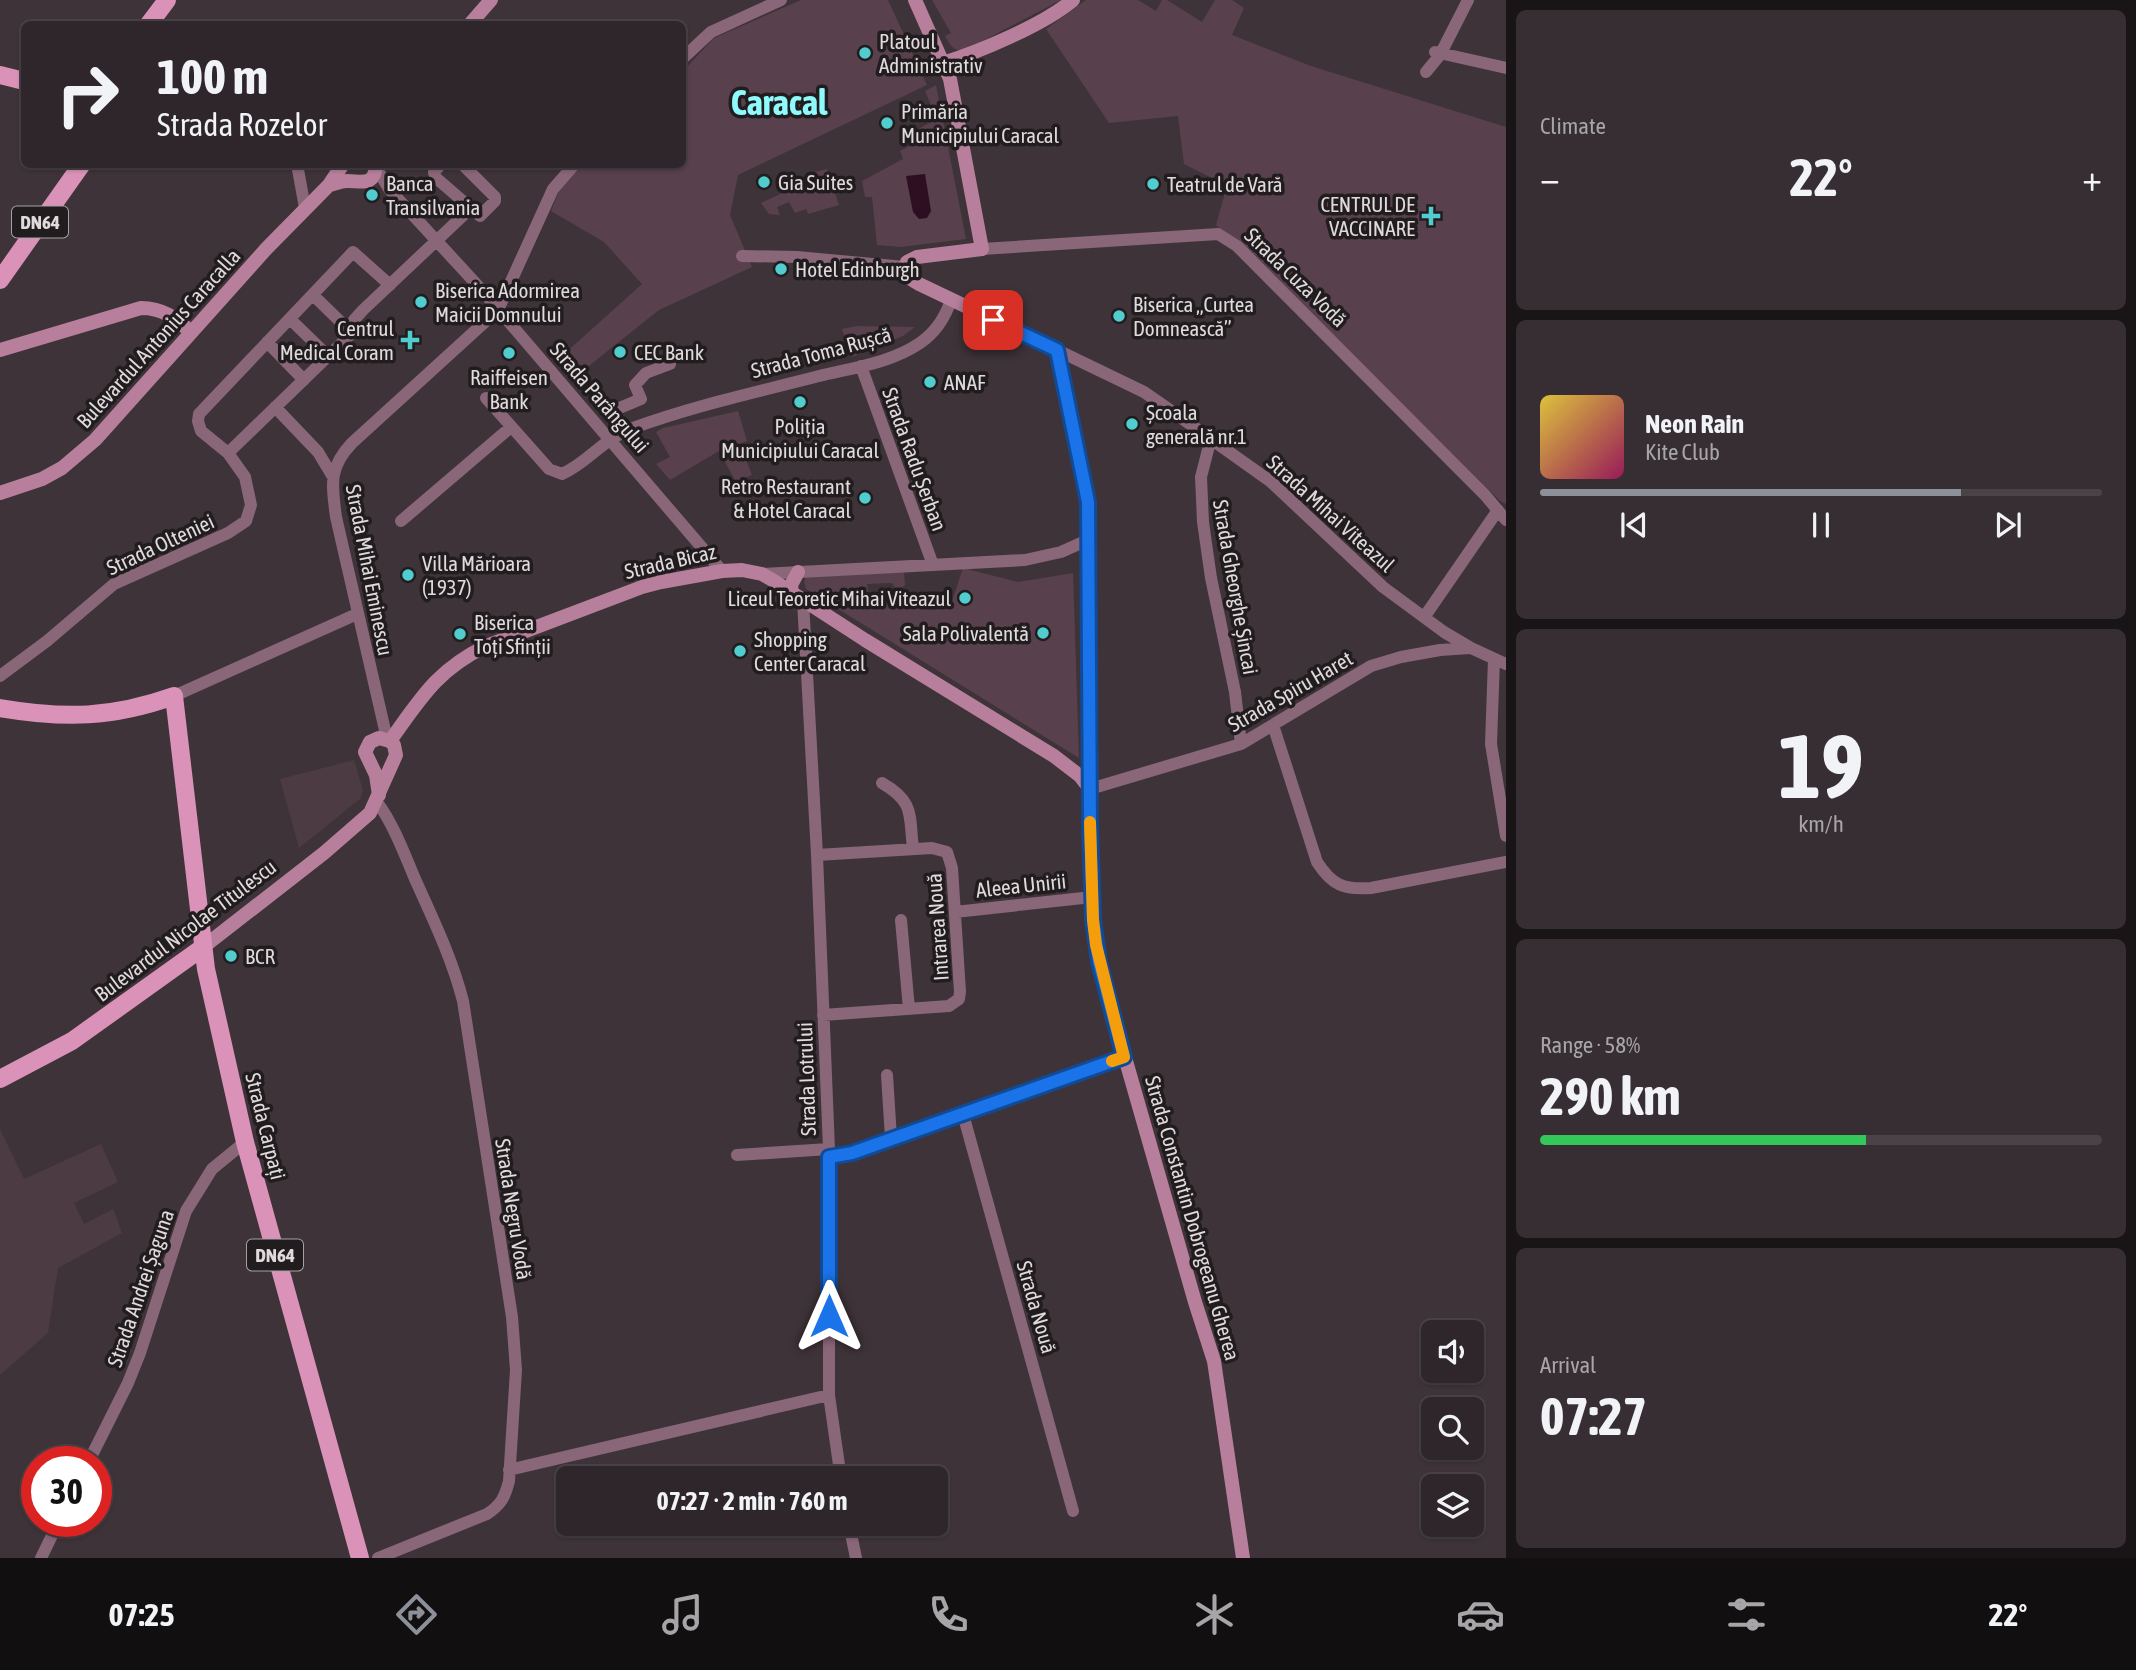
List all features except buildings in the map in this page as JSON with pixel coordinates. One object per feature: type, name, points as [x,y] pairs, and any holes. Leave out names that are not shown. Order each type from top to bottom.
[{"type":"main road","points":[[151,21],[167,0]]},
{"type":"main road","points":[[478,21],[491,0]]},
{"type":"main road","points":[[915,0],[950,79],[982,249]]},
{"type":"main road","points":[[943,63],[968,55],[1054,14],[1073,0]]},
{"type":"main road","points":[[0,75],[21,80]]},
{"type":"main road","name":"DN64","points":[[0,280],[79,168]]},
{"type":"main road","name":"Bulevardul Antonius Caracalla","points":[[0,493],[41,479],[79,455],[329,185],[341,168]]},
{"type":"main road","name":"Bulevardul Antonius Caracalla","points":[[342,168],[350,181]]},
{"type":"main road","points":[[329,185],[350,181],[366,183],[376,168]]},
{"type":"main road","name":"Strada Cuza Vodă","points":[[905,267],[907,262],[917,257],[982,249]]},
{"type":"main road","points":[[905,267],[912,280],[1057,350]]},
{"type":"main road","points":[[0,350],[142,308],[166,312],[191,332]]},
{"type":"main road","name":"Strada Constantin Dobrogeanu Gherea","points":[[1057,350],[1085,483],[1090,539],[1092,897],[1099,962],[1124,1057],[1214,1361],[1243,1558]]},
{"type":"main road","name":"Strada Bicaz","points":[[388,740],[433,684],[463,657],[517,633],[642,587],[722,571],[742,570],[762,574]]},
{"type":"main road","points":[[798,572],[791,586],[798,597]]},
{"type":"main road","points":[[762,574],[1054,756],[1080,776],[1090,789]]},
{"type":"main road","points":[[0,708],[58,716],[95,715],[148,705],[174,696]]},
{"type":"main road","name":"Strada Carpați","points":[[174,696],[202,948],[245,1142],[360,1558]]},
{"type":"main road","points":[[372,765],[382,768],[394,760],[396,749],[388,740],[379,738],[370,742],[365,752],[372,765],[378,799]]},
{"type":"main road","name":"Bulevardul Nicolae Titulescu","points":[[0,1079],[72,1041],[202,948],[324,853],[365,819],[378,799],[391,764]]},
{"type":"street","points":[[686,55],[711,32],[781,0]]},
{"type":"street","points":[[1436,53],[1459,0]]},
{"type":"street","points":[[1436,53],[1468,0]]},
{"type":"street","points":[[1436,53],[1506,68]]},
{"type":"street","points":[[298,168],[305,208]]},
{"type":"street","name":"Strada Parângului","points":[[378,168],[389,189],[438,240],[722,571]]},
{"type":"street","points":[[438,168],[434,172],[435,177],[480,216],[495,197],[466,168]]},
{"type":"street","points":[[498,310],[553,189],[571,168]]},
{"type":"street","points":[[366,183],[389,189]]},
{"type":"street","points":[[228,453],[352,333],[354,320],[470,209]]},
{"type":"street","name":"Strada Cuza Vodă","points":[[982,249],[1218,234],[1228,239],[1502,515]]},
{"type":"street","points":[[304,380],[267,342],[353,252],[390,285]]},
{"type":"street","name":"Strada Cuza Vodă","points":[[742,256],[797,257],[905,267]]},
{"type":"street","points":[[313,295],[352,333]]},
{"type":"street","name":"Strada Toma Rușcă","points":[[511,427],[549,469],[562,474],[610,438],[631,428],[904,352],[919,344],[938,326],[951,300]]},
{"type":"street","name":"Strada Mihai Eminescu","points":[[388,740],[376,698],[336,517],[333,477],[340,456],[352,443],[498,310]]},
{"type":"street","points":[[290,319],[328,356]]},
{"type":"street","name":"Strada Olteniei","points":[[0,676],[47,641],[114,584],[228,533],[246,521],[251,505],[245,477],[228,453],[198,426],[199,414],[267,342]]},
{"type":"street","name":"Strada Mihai Viteazul","points":[[1057,350],[1144,392],[1211,438],[1270,481],[1382,587],[1444,632],[1500,662]]},
{"type":"street","points":[[610,412],[641,399],[635,385],[646,373],[670,364]]},
{"type":"street","name":"Strada Radu Șerban","points":[[861,366],[933,565]]},
{"type":"street","points":[[401,521],[511,427],[486,398]]},
{"type":"street","points":[[275,407],[318,452],[333,477]]},
{"type":"street","name":"Strada Gheorghe Șincai","points":[[1211,438],[1201,477],[1203,522],[1235,692],[1241,744]]},
{"type":"street","points":[[1425,616],[1502,515]]},
{"type":"street","name":"Strada Bicaz","points":[[762,574],[1034,558],[1061,552],[1090,539]]},
{"type":"street","name":"Strada Lotrului","points":[[798,597],[817,855],[829,1153],[830,1395],[839,1466]]},
{"type":"street","points":[[174,696],[357,614]]},
{"type":"street","name":"Strada Spiru Haret","points":[[1090,789],[1241,744],[1371,666],[1427,653],[1471,648]]},
{"type":"street","points":[[1500,662],[1492,744],[1506,836]]},
{"type":"street","name":"Strada Mihai Eminescu","points":[[370,742],[376,724],[376,698]]},
{"type":"street","points":[[1273,725],[1317,862],[1326,875],[1339,885],[1356,889],[1371,888],[1506,862]]},
{"type":"street","points":[[882,783],[899,793],[908,806],[913,849]]},
{"type":"street","name":"Strada Negru Vodă","points":[[378,799],[439,932],[463,1001],[515,1347],[509,1470],[505,1495],[499,1506],[487,1514],[378,1558]]},
{"type":"street","name":"Intrarea Nouă","points":[[817,855],[939,848],[947,852],[952,868],[959,999],[949,1006],[909,1009]]},
{"type":"street","name":"Aleea Unirii","points":[[955,912],[1092,897]]},
{"type":"street","points":[[823,1015],[909,1009],[901,920]]},
{"type":"street","points":[[737,1156],[852,1153],[1124,1057]]},
{"type":"street","points":[[887,1074],[891,1138]]},
{"type":"street","name":"Strada Nouă","points":[[963,1114],[1073,1511]]},
{"type":"street","name":"Strada Andrei Șaguna","points":[[96,1446],[140,1353],[186,1211],[212,1169],[245,1142]]},
{"type":"street","points":[[509,1470],[830,1395]]},
{"type":"street","points":[[851,1536],[856,1558]]},
{"type":"street","points":[[41,1558],[51,1537]]},
{"type":"shaded area","points":[[801,0],[888,0],[927,85],[738,175],[730,215],[752,267],[659,310],[580,373],[563,355],[642,284],[604,242],[551,211],[560,189],[580,168],[686,168],[686,68],[714,38]]},
{"type":"shaded area","points":[[932,0],[1061,0],[965,50],[957,50],[945,36],[951,33]]},
{"type":"shaded area","points":[[1086,0],[1138,0],[1156,11],[1162,0],[1167,0],[1202,22],[1215,0],[1232,0],[1244,8],[1232,35],[1311,66],[1506,127],[1506,504],[1238,240],[1216,225],[1225,193],[1216,180],[1184,164],[1178,116],[1109,123],[1046,29]]},
{"type":"shaded area","points":[[936,85],[966,239],[901,247],[877,245],[872,197],[865,197],[862,181],[903,159],[900,151],[921,140],[916,130],[937,119],[925,91]]},
{"type":"shaded area","points":[[827,169],[839,205],[808,214],[806,209],[795,213],[789,202],[777,207],[780,215],[769,214],[761,203],[816,177],[815,172]]},
{"type":"shaded area","points":[[925,174],[931,211],[927,218],[919,219],[913,212],[906,176]]},
{"type":"shaded area","points":[[857,326],[915,327],[903,336],[852,357],[842,329]]},
{"type":"shaded area","points":[[738,411],[747,441],[740,444],[752,475],[736,482],[719,451],[670,480],[656,464],[670,457],[656,432],[663,428]]},
{"type":"shaded area","points":[[963,568],[1018,582],[1073,573],[1079,758],[806,589],[804,582],[806,576],[904,571],[905,585],[899,590],[892,583],[867,584],[870,604],[952,601]]},
{"type":"shaded area","points":[[354,760],[363,790],[361,798],[299,848],[280,779]]},
{"type":"shaded area","points":[[0,1129],[24,1179],[101,1144],[118,1182],[74,1203],[84,1224],[113,1209],[122,1233],[58,1268],[48,1333],[0,1375]]},
{"type":"slow traffic","points":[[1090,822],[1096,945],[1124,1057],[1112,1061]]},
{"type":"place","name":"Platoul Administrativ","points":[[865,53]]},
{"type":"place","name":"Primăria Municipiului Caracal","points":[[887,123]]},
{"type":"place","name":"Gia Suites","points":[[764,182]]},
{"type":"place","name":"Teatrul de Vară","points":[[1153,184]]},
{"type":"place","name":"Banca Transilvania","points":[[372,195]]},
{"type":"place","name":"CENTRUL DE VACCINARE","points":[[1431,216]]},
{"type":"place","name":"Hotel Edinburgh","points":[[781,269]]},
{"type":"place","name":"Biserica Adormirea Maicii Domnului","points":[[421,302]]},
{"type":"place","name":"Biserica „Curtea Domnească”","points":[[1119,316]]},
{"type":"place","name":"Centrul Medical Coram","points":[[410,340]]},
{"type":"place","name":"CEC Bank","points":[[620,352]]},
{"type":"place","name":"Raiffeisen Bank","points":[[509,353]]},
{"type":"place","name":"ANAF","points":[[930,382]]},
{"type":"place","name":"Poliția Municipiului Caracal","points":[[800,402]]},
{"type":"place","name":"Școala generală nr.1","points":[[1132,424]]},
{"type":"place","name":"Retro Restaurant & Hotel Caracal","points":[[865,498]]},
{"type":"place","name":"Villa Mărioara (1937)","points":[[408,575]]},
{"type":"place","name":"Liceul Teoretic Mihai Viteazul","points":[[965,598]]},
{"type":"place","name":"Sala Polivalentă","points":[[1043,633]]},
{"type":"place","name":"Biserica Toți Sfinții","points":[[460,634]]},
{"type":"place","name":"Shopping Center Caracal","points":[[740,651]]},
{"type":"place","name":"BCR","points":[[231,956]]},
{"type":"district","name":"Caracal","points":[[779,102]]},
{"type":"route","points":[[829,1316],[829,1157],[852,1153],[1124,1057],[1099,962],[1093,920],[1090,825],[1090,539],[1082,464],[1057,350],[993,320]]}]
